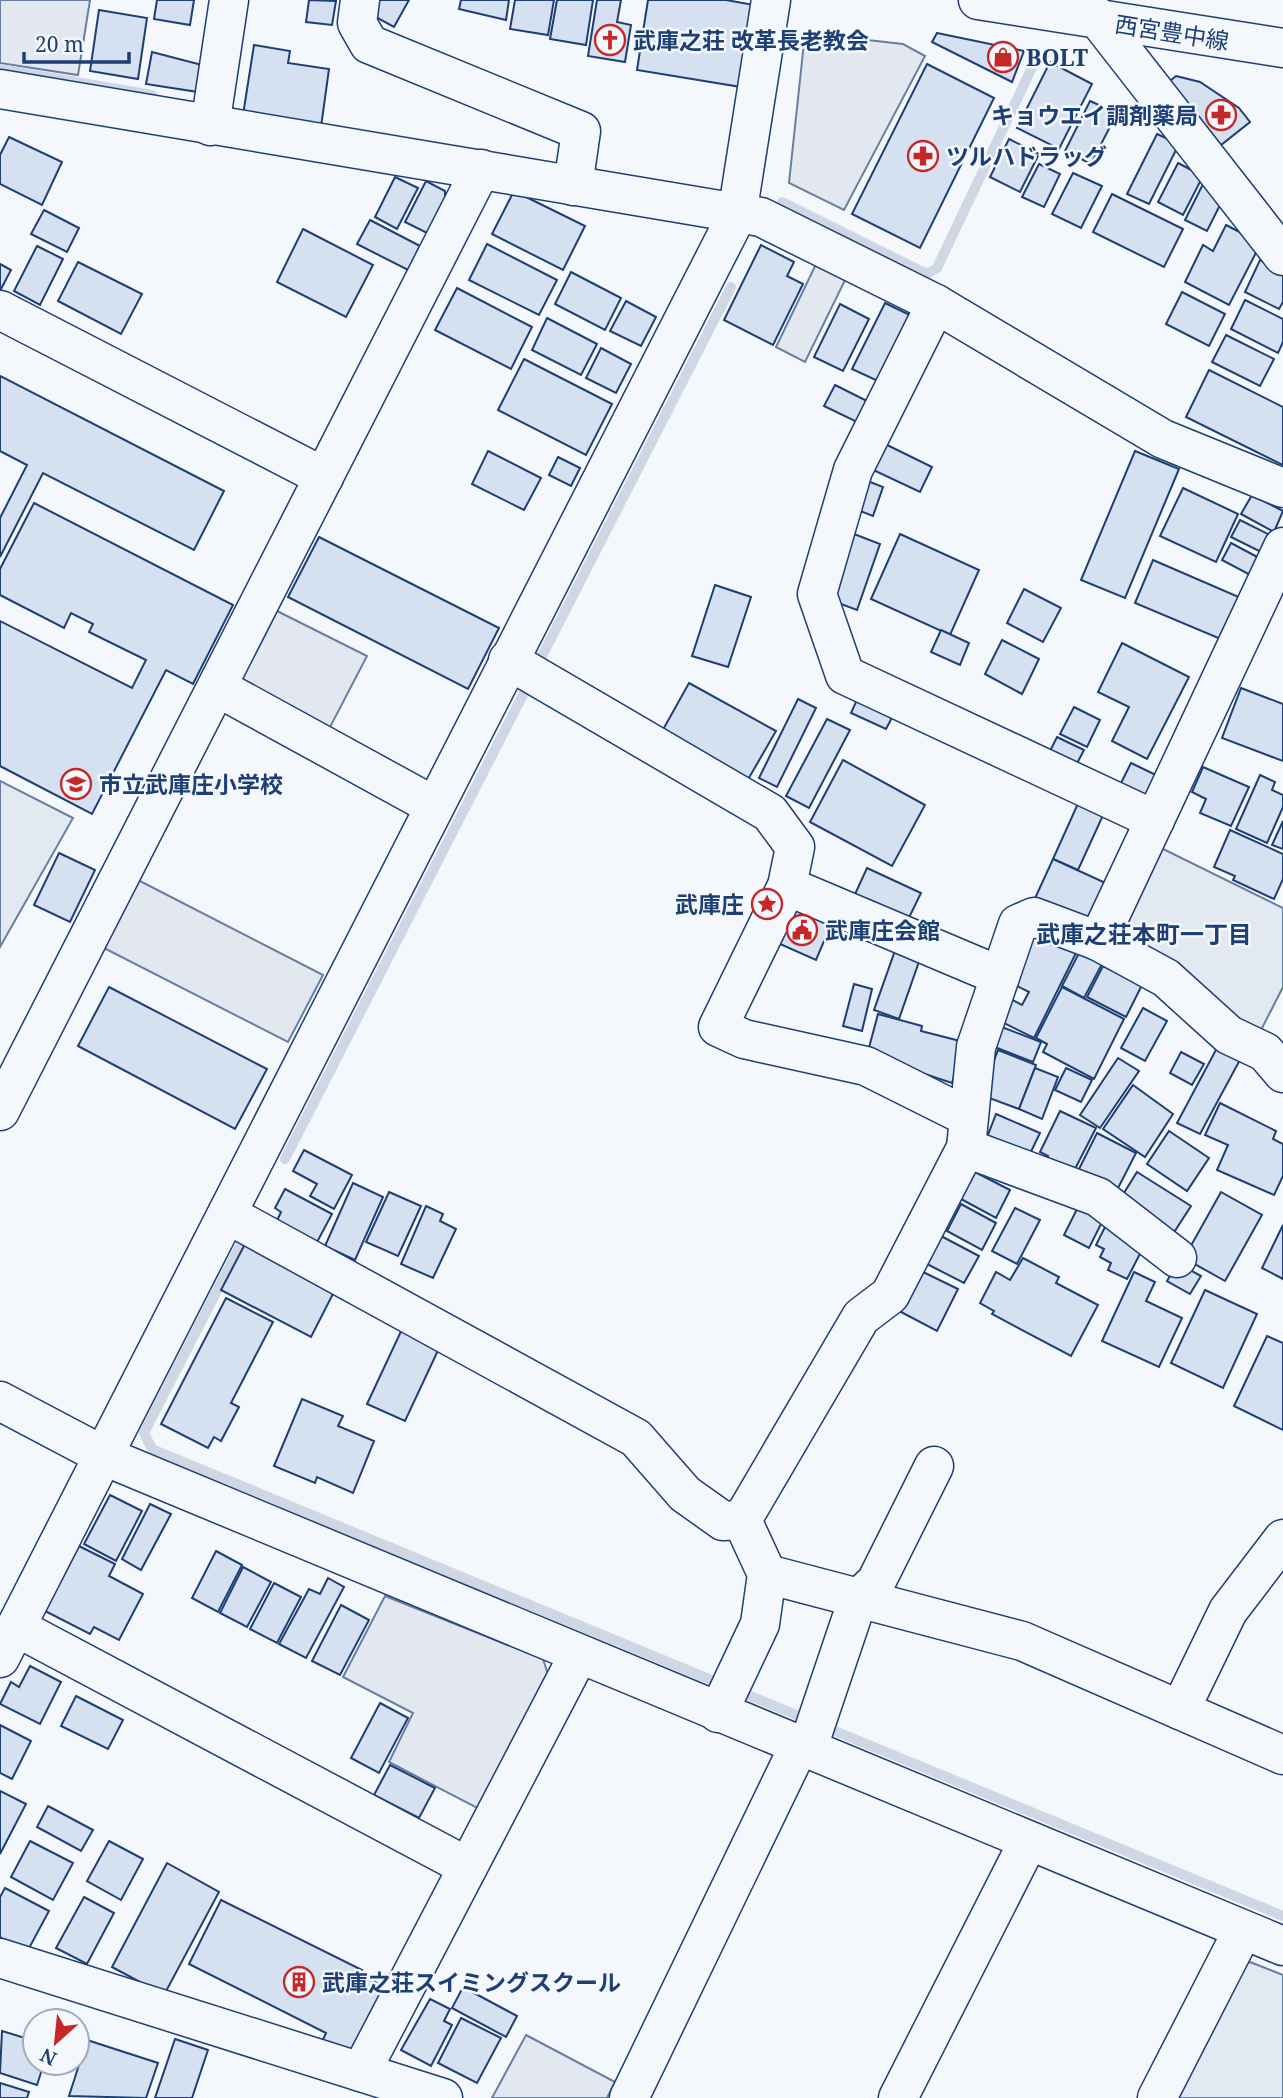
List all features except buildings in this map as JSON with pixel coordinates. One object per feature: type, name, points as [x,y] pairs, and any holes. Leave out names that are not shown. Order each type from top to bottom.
[{"type":"street","points":[[210,127],[229,0]]},
{"type":"street","points":[[360,0],[357,23],[369,44],[581,131],[573,186]]},
{"type":"street","points":[[468,1867],[8,1643],[737,215],[771,0]]},
{"type":"street","name":"西宮豊中線","points":[[978,0],[1091,10],[1283,48]]},
{"type":"street","points":[[1091,10],[1283,256]]},
{"type":"street","points":[[0,89],[210,127],[481,169],[761,217],[936,303],[1163,439],[1283,488]]},
{"type":"street","points":[[0,1111],[481,169]]},
{"type":"street","points":[[936,303],[853,470],[817,594],[845,675],[1155,820]]},
{"type":"street","points":[[0,310],[324,477]]},
{"type":"street","points":[[1098,941],[1283,547]]},
{"type":"street","points":[[508,660],[770,813],[795,847],[787,886],[718,1027],[744,1039],[866,1066],[967,1132],[1098,1197],[1177,1258]]},
{"type":"street","points":[[217,687],[434,806]]},
{"type":"street","points":[[787,886],[1000,976]]},
{"type":"street","points":[[742,1520],[861,1317],[890,1295],[967,1132],[976,1047],[1018,924],[1034,917],[1098,941],[1166,978],[1228,1035],[1265,1052],[1283,1073]]},
{"type":"street","points":[[227,1213],[636,1438],[685,1494],[723,1521],[742,1520]]},
{"type":"street","points":[[0,1401],[104,1456],[579,1654],[726,1696],[1028,1842],[1283,1946]]},
{"type":"street","points":[[629,2098],[809,1735],[858,1598],[876,1582],[934,1466]]},
{"type":"street","points":[[726,1696],[760,1623],[767,1574],[742,1520]]},
{"type":"street","points":[[1180,1710],[1228,1611],[1283,1539]]},
{"type":"street","points":[[767,1574],[1022,1641],[1283,1755]]},
{"type":"street","points":[[360,2072],[579,1654]]},
{"type":"street","points":[[898,2098],[1028,1842]]},
{"type":"street","points":[[1157,2098],[1243,1930]]},
{"type":"street","points":[[0,1958],[443,2098]]},
{"type":"shaded area","points":[[0,0],[90,0],[78,75],[0,63]]},
{"type":"shaded area","points":[[805,33],[903,44],[925,56],[844,210],[789,183]]},
{"type":"shaded area","points":[[818,260],[848,274],[805,362],[776,347]]},
{"type":"shaded area","points":[[273,609],[367,656],[327,733],[246,692],[242,673]]},
{"type":"shaded area","points":[[0,781],[73,818],[0,947]]},
{"type":"shaded area","points":[[1155,845],[1283,908],[1283,987],[1259,1034],[1118,934]]},
{"type":"shaded area","points":[[136,879],[323,975],[288,1042],[102,947]]},
{"type":"shaded area","points":[[385,1596],[543,1659],[550,1681],[483,1811],[389,1762],[413,1713],[343,1677]]},
{"type":"shaded area","points":[[1250,1962],[1283,1975],[1283,2098],[1171,2098],[1239,1967]]},
{"type":"shaded area","points":[[526,2035],[615,2082],[607,2098],[492,2098]]},
{"type":"waterway","points":[[782,202],[927,274],[937,268],[1037,57]]},
{"type":"waterway","points":[[0,69],[152,95]]},
{"type":"waterway","points":[[541,658],[731,287]]},
{"type":"waterway","points":[[285,1159],[526,689]]},
{"type":"waterway","points":[[242,1242],[144,1433],[152,1449],[1283,1916]]},
{"type":"place","name":"武庫之荘 改革長老教会","points":[[610,40]]},
{"type":"place","name":"BOLT","points":[[1003,57]]},
{"type":"place","name":"キョウエイ調剤薬局","points":[[1221,115]]},
{"type":"place","name":"ツルハドラッグ","points":[[923,156]]},
{"type":"place","name":"市立武庫庄小学校","points":[[76,784]]},
{"type":"place","name":"武庫庄","points":[[767,904]]},
{"type":"place","name":"武庫庄会館","points":[[802,930]]},
{"type":"place","name":"武庫之荘スイミングスクール","points":[[299,1982]]},
{"type":"district","name":"武庫之荘本町一丁目","points":[[1144,933]]}]
